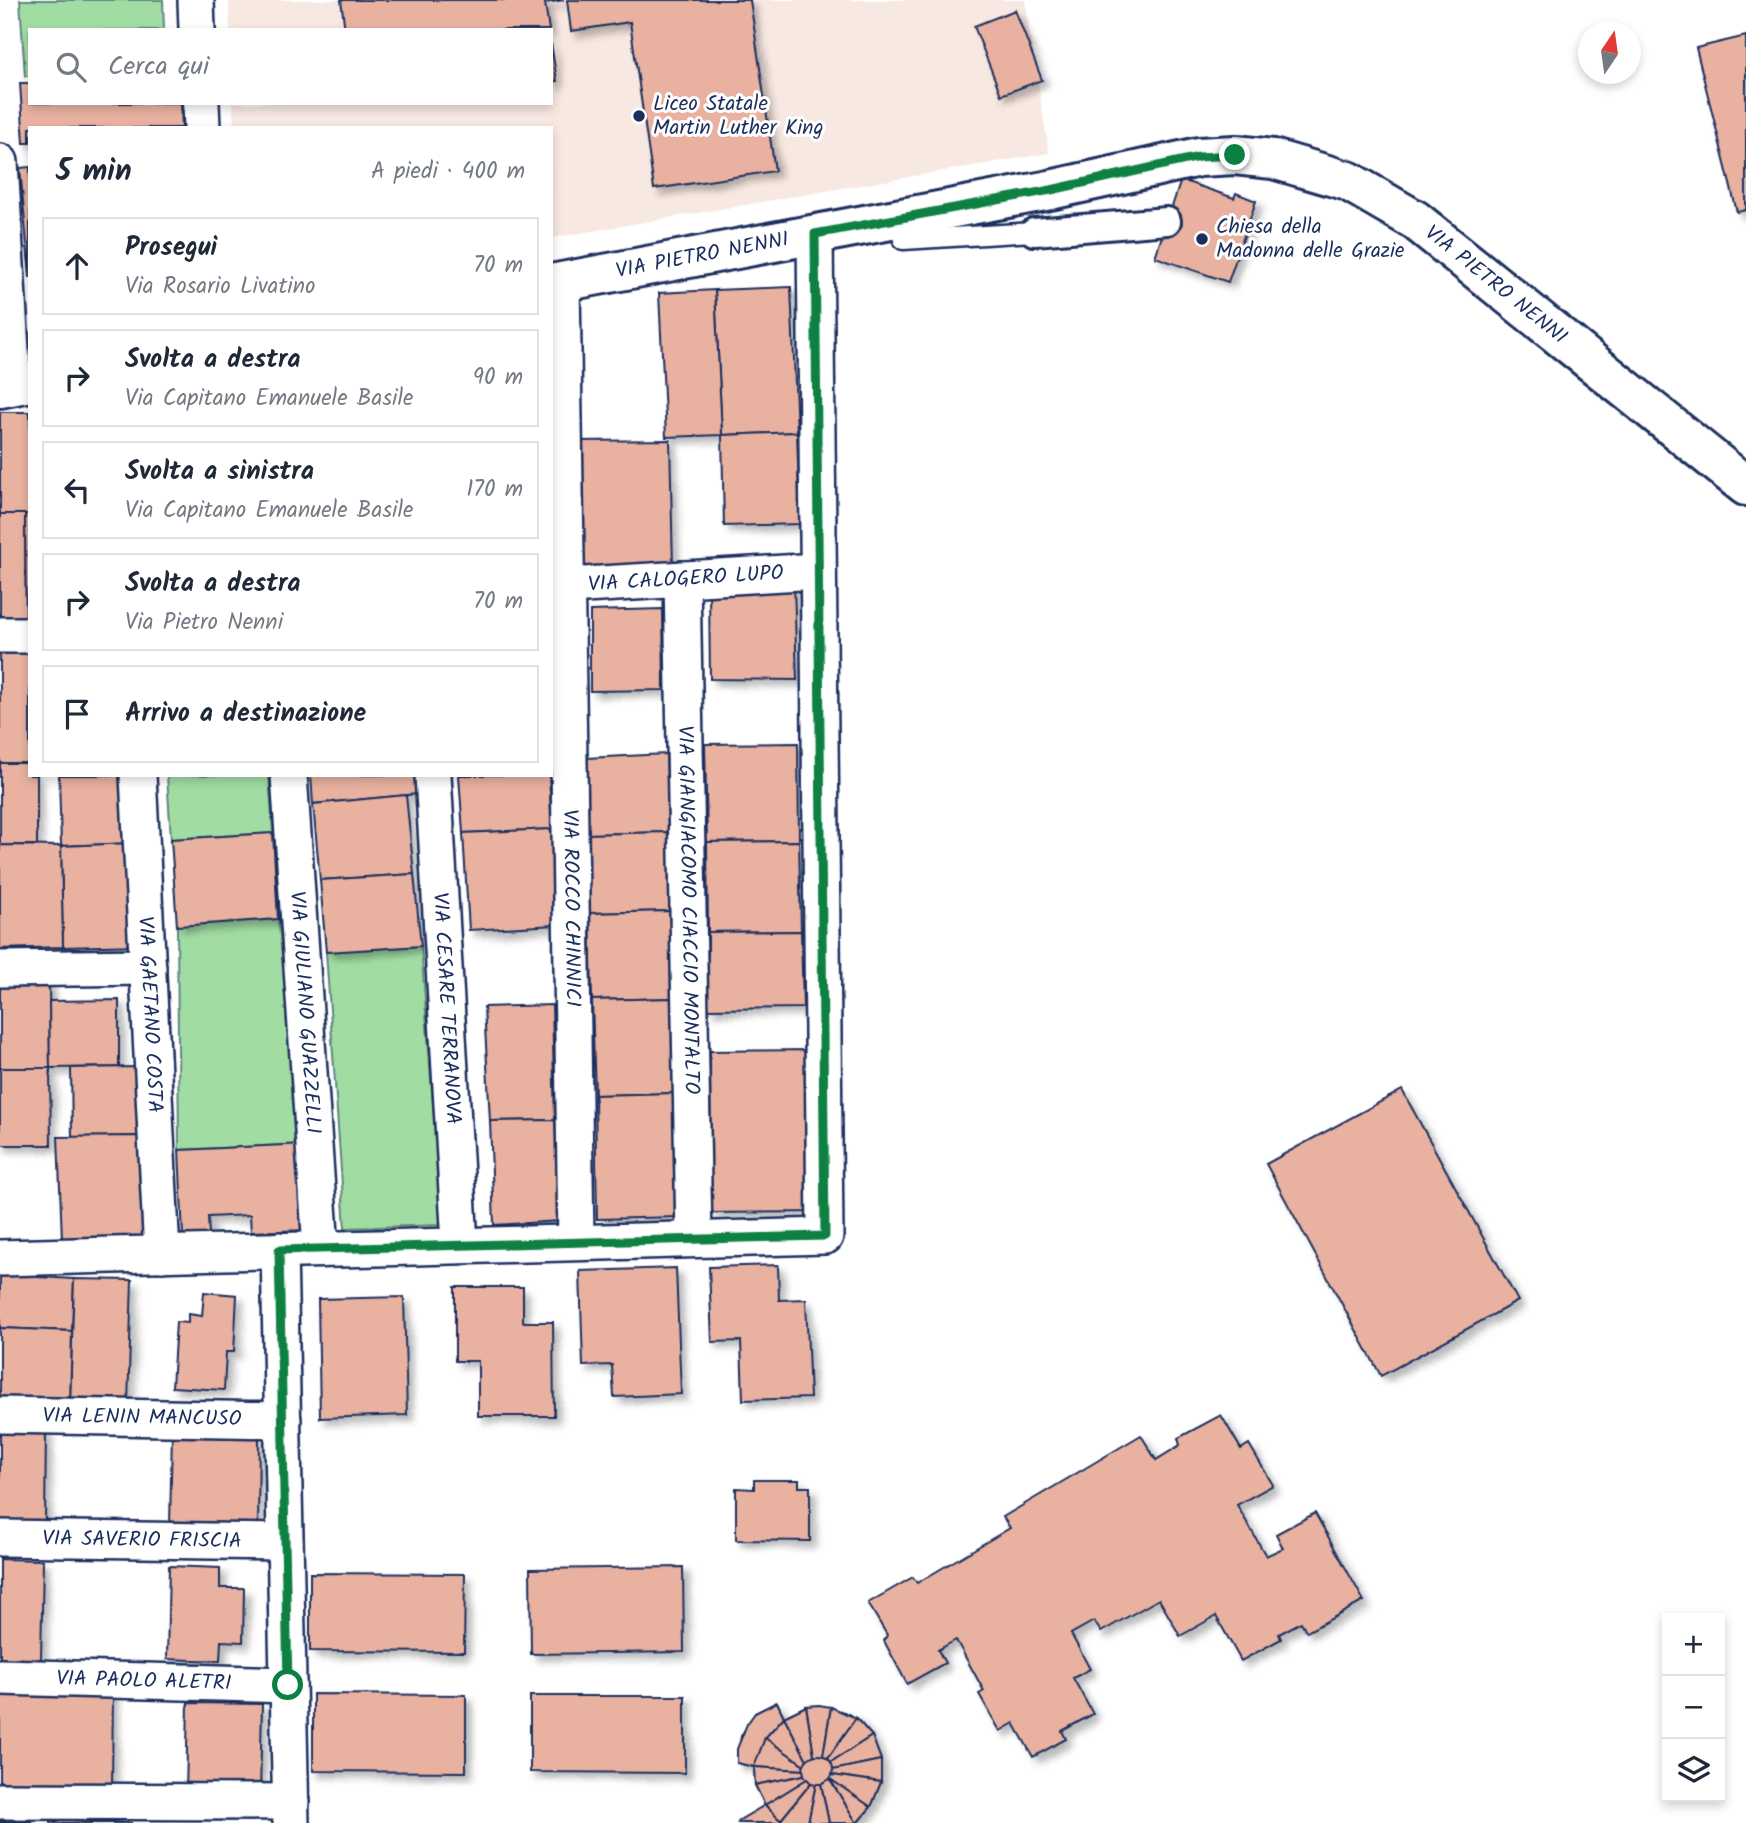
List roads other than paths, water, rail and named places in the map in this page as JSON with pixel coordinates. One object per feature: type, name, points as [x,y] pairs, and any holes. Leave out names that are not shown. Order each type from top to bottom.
[{"type":"main road","name":"VIA PIETRO NENNI","points":[[556,283],[1051,190],[1199,157],[1235,155],[1273,159],[1348,181],[1415,220],[1746,486]]},
{"type":"street","points":[[196,0],[197,28]]},
{"type":"street","points":[[201,105],[202,126]]},
{"type":"street","points":[[14,385],[0,161],[28,159]]},
{"type":"street","points":[[1034,232],[1167,221]]},
{"type":"street","points":[[0,1258],[825,1236],[815,234]]},
{"type":"street","name":"VIA ROCCO CHINNICI","points":[[556,283],[559,586],[576,1242]]},
{"type":"street","name":"VIA CALOGERO LUPO","points":[[559,586],[818,571]]},
{"type":"street","name":"VIA GIANGIACOMO CIACCIO MONTALTO","points":[[682,579],[694,1239]]},
{"type":"street","points":[[0,635],[28,635]]},
{"type":"street","name":"VIA GAETANO COSTA","points":[[138,777],[162,1254]]},
{"type":"street","name":"VIA GIULIANO GUAZZELLI","points":[[289,777],[321,1249]]},
{"type":"street","name":"VIA CESARE TERRANOVA","points":[[433,777],[460,1244]]},
{"type":"street","points":[[0,969],[148,967]]},
{"type":"street","points":[[0,1801],[291,1812],[279,1250]]},
{"type":"street","name":"VIA LENIN MANCUSO","points":[[0,1415],[283,1420]]},
{"type":"street","name":"VIA SAVERIO FRISCIA","points":[[0,1538],[285,1542]]},
{"type":"street","name":"VIA PAOLO ALETRI","points":[[0,1677],[288,1685]]},
{"type":"lane","points":[[899,219],[903,240],[1034,232]]},
{"type":"place","name":"Liceo Statale Martin Luther King","points":[[639,116]]},
{"type":"place","name":"Chiesa della Madonna delle Grazie","points":[[1202,239]]}]
